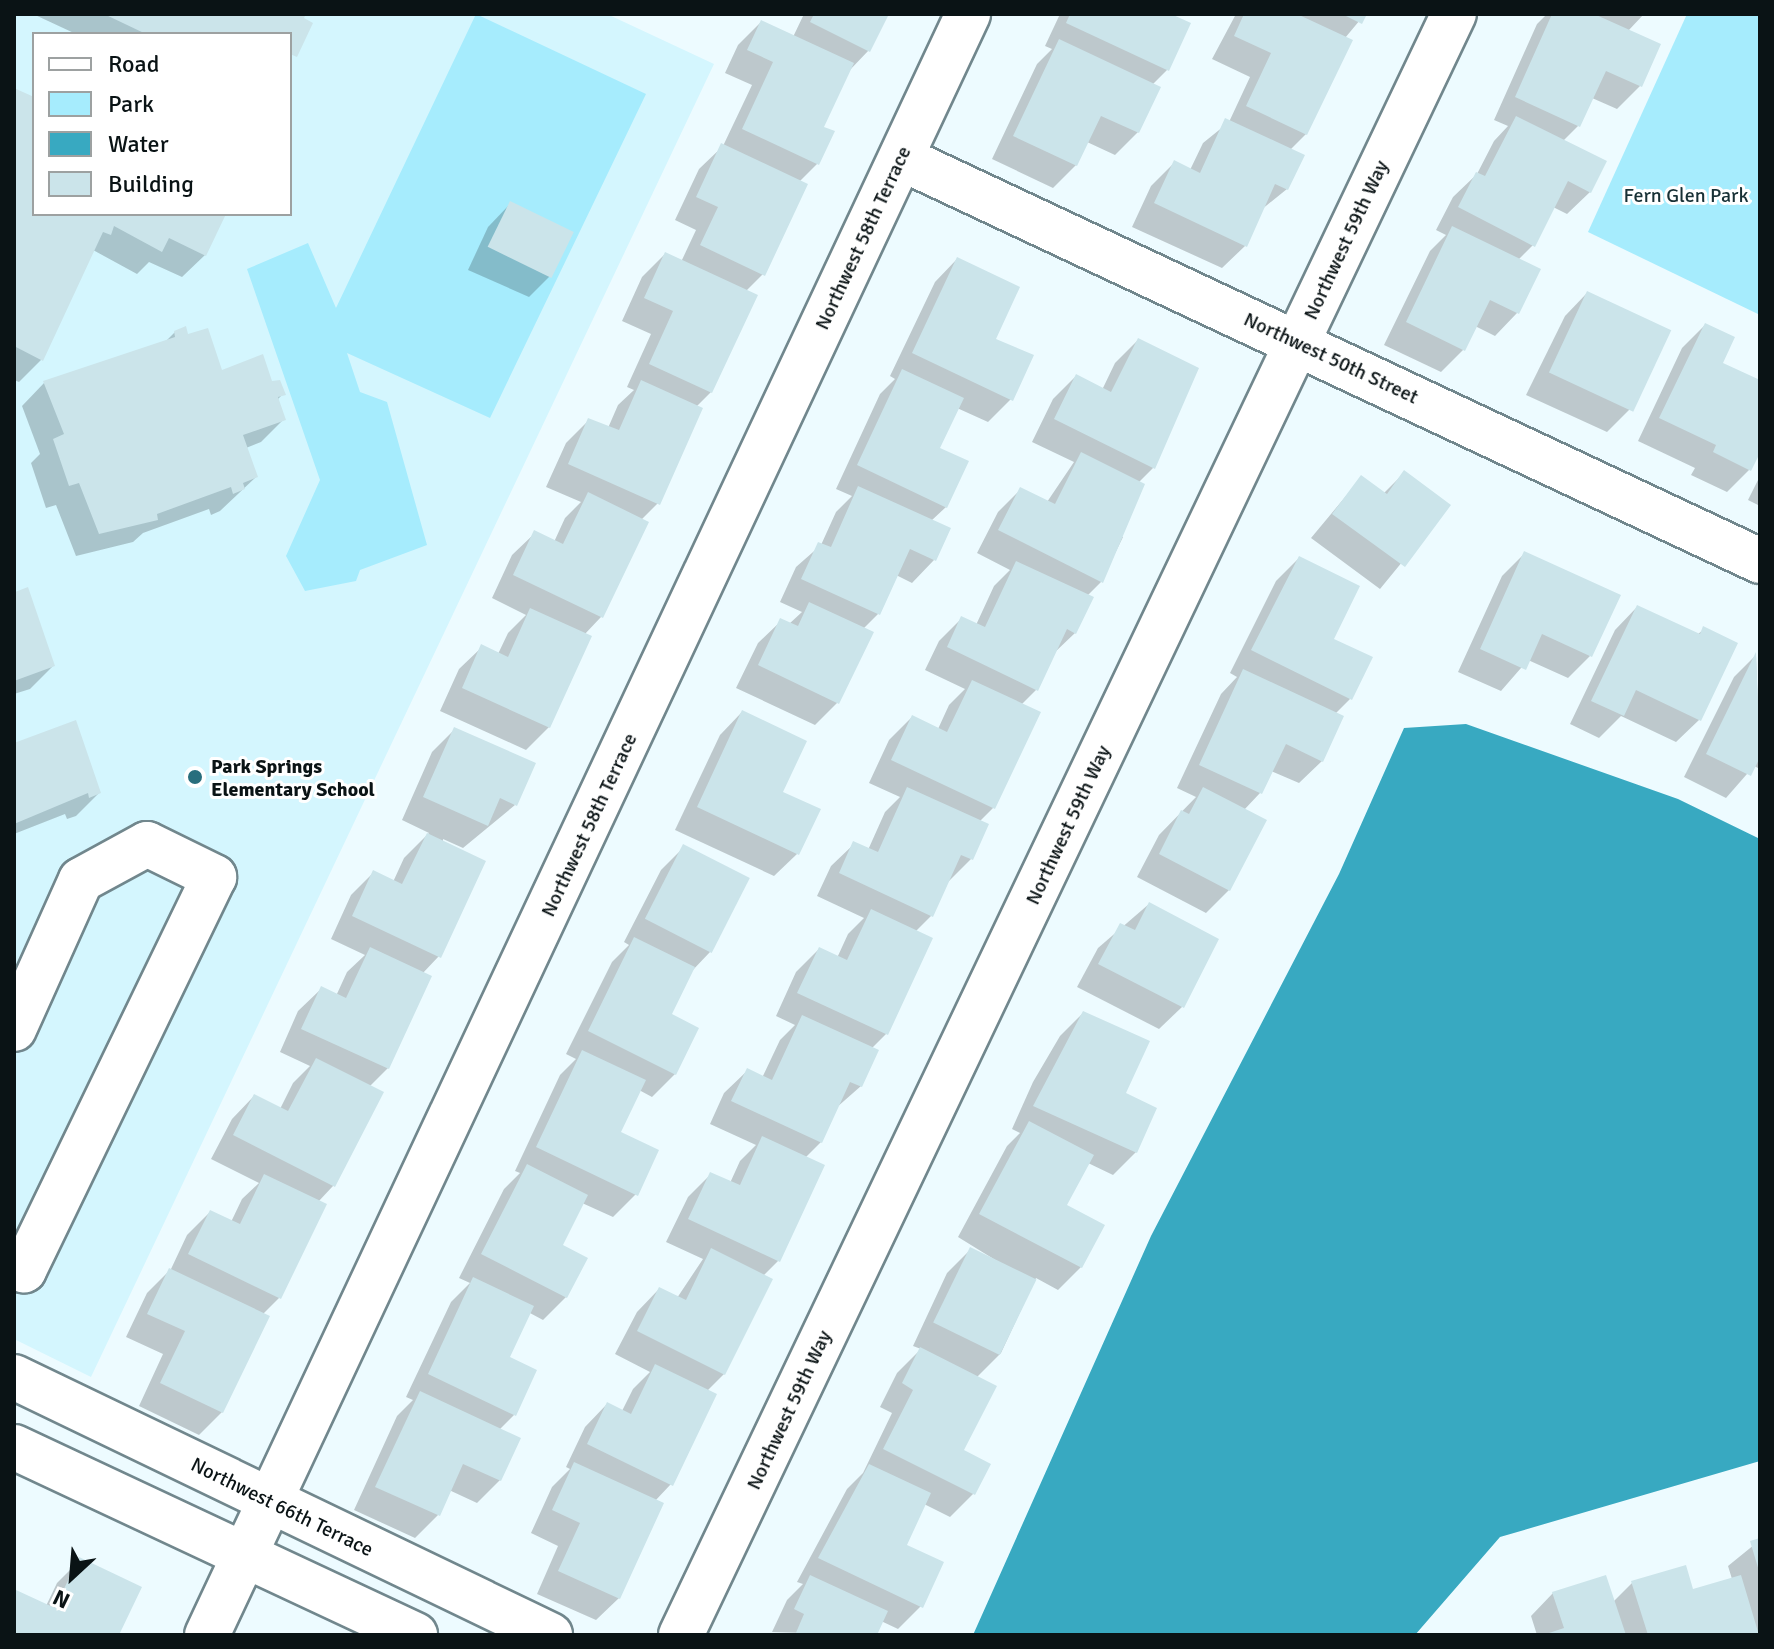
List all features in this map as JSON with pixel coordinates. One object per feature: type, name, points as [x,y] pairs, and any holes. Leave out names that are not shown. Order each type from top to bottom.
[{"type":"street","name":"Northwest 58th Terrace","points":[[207,1635],[968,14]]},
{"type":"street","name":"Northwest 59th Way","points":[[681,1635],[1454,14]]},
{"type":"street","name":"Northwest 50th Street","points":[[901,158],[1760,561]]},
{"type":"street","points":[[14,1029],[81,880],[147,844],[214,877],[24,1270],[14,1265]]},
{"type":"street","name":"Northwest 66th Terrace","points":[[14,1377],[550,1635]]},
{"type":"street","points":[[14,1447],[415,1635]]},
{"type":"shaded area","name":"Park Springs Elementary School","points":[[14,14],[607,14],[714,64],[91,1377],[14,1339]]},
{"type":"green space","points":[[476,14],[646,94],[490,418],[347,353],[360,392],[387,402],[427,545],[360,570],[356,581],[305,591],[286,556],[320,480],[247,269],[308,243],[336,308]]},
{"type":"green space","name":"Fern Glen Park","points":[[1687,14],[1760,14],[1760,315],[1588,232]]},
{"type":"water","points":[[1466,724],[1678,799],[1760,839],[1760,1461],[1500,1537],[1415,1635],[973,1635],[1151,1236],[1339,874],[1404,728]]},
{"type":"building","points":[[104,14],[306,14],[304,18],[313,23],[297,57],[292,55],[292,32],[142,32]]},
{"type":"building","points":[[814,14],[889,14],[870,52],[810,22]]},
{"type":"building","points":[[1070,14],[1171,14],[1191,23],[1169,71],[1066,23]]},
{"type":"building","points":[[1244,14],[1297,14],[1353,40],[1307,135],[1246,106],[1271,53],[1234,36]]},
{"type":"building","points":[[1342,14],[1367,14],[1362,24]]},
{"type":"building","points":[[1552,14],[1594,14],[1661,44],[1642,87],[1606,71],[1580,127],[1515,97]]},
{"type":"building","points":[[761,20],[854,63],[824,127],[835,131],[819,165],[742,129],[773,62],[747,50]]},
{"type":"building","points":[[1059,39],[1161,87],[1139,133],[1101,116],[1077,166],[1013,136]]},
{"type":"building","points":[[14,88],[32,96],[32,216],[225,216],[206,256],[169,238],[162,252],[114,226],[111,235],[103,232],[43,361],[14,346]]},
{"type":"building","points":[[1516,116],[1607,161],[1591,193],[1568,181],[1535,247],[1458,207],[1476,172],[1485,176]]},
{"type":"building","points":[[1225,118],[1305,155],[1288,190],[1275,184],[1247,247],[1154,203],[1174,160],[1200,173]]},
{"type":"building","points":[[721,143],[808,184],[765,276],[700,245],[718,207],[696,197]]},
{"type":"building","points":[[510,201],[574,232],[551,278],[488,247]]},
{"type":"building","points":[[1452,226],[1541,269],[1519,314],[1490,300],[1465,351],[1406,322]]},
{"type":"building","points":[[665,252],[758,295],[712,393],[649,364],[673,311],[644,298]]},
{"type":"building","points":[[957,257],[1020,287],[996,339],[1034,355],[1013,401],[912,353]]},
{"type":"building","points":[[1587,291],[1671,330],[1633,412],[1549,373]]},
{"type":"building","points":[[1705,323],[1735,337],[1723,363],[1760,380],[1760,453],[1751,471],[1713,452],[1716,445],[1659,418]]},
{"type":"building","points":[[186,326],[188,334],[208,328],[222,370],[263,354],[272,381],[280,380],[286,395],[278,397],[286,420],[243,435],[258,477],[243,483],[245,489],[233,494],[231,487],[157,514],[158,520],[99,534],[79,483],[69,486],[53,439],[64,434],[43,381],[175,337],[174,331]]},
{"type":"building","points":[[1138,338],[1199,368],[1155,469],[1054,419],[1076,374],[1111,392]]},
{"type":"building","points":[[902,369],[964,398],[940,448],[969,461],[947,508],[857,465]]},
{"type":"building","points":[[641,380],[703,408],[660,505],[568,464],[588,418],[619,430]]},
{"type":"building","points":[[1081,452],[1145,484],[1103,583],[998,530],[1020,487],[1055,504]]},
{"type":"building","points":[[1404,470],[1451,505],[1405,567],[1332,514],[1361,475],[1387,494]]},
{"type":"building","points":[[858,486],[951,528],[936,561],[910,549],[880,615],[801,579],[818,542],[831,547]]},
{"type":"building","points":[[588,492],[649,522],[603,618],[513,575],[534,530],[563,544]]},
{"type":"building","points":[[1524,551],[1621,595],[1592,657],[1542,634],[1526,670],[1480,649]]},
{"type":"building","points":[[1299,556],[1360,586],[1334,639],[1373,657],[1352,700],[1251,650]]},
{"type":"building","points":[[1016,561],[1094,597],[1076,634],[1067,629],[1038,691],[947,647],[961,616],[985,627]]},
{"type":"building","points":[[28,587],[55,666],[14,681],[15,592]]},
{"type":"building","points":[[809,602],[874,632],[839,704],[758,665],[780,618],[798,626]]},
{"type":"building","points":[[1637,605],[1700,634],[1703,626],[1738,643],[1701,721],[1636,690],[1624,716],[1591,701]]},
{"type":"building","points":[[530,608],[592,636],[550,728],[462,688],[481,644],[508,657]]},
{"type":"building","points":[[1756,652],[1760,757],[1751,776],[1706,754]]},
{"type":"building","points":[[1243,669],[1344,716],[1323,762],[1286,744],[1262,794],[1199,765]]},
{"type":"building","points":[[972,680],[1041,712],[995,809],[891,760],[912,715],[947,732]]},
{"type":"building","points":[[742,710],[807,741],[783,792],[821,809],[799,855],[697,807]]},
{"type":"building","points":[[76,720],[101,793],[89,798],[88,793],[14,824],[14,743]]},
{"type":"building","points":[[454,727],[536,763],[517,806],[500,798],[488,826],[423,797]]},
{"type":"building","points":[[907,787],[989,824],[973,860],[961,855],[933,917],[839,873],[853,841],[878,852]]},
{"type":"building","points":[[1203,787],[1267,820],[1230,891],[1159,854],[1181,810],[1189,814]]},
{"type":"building","points":[[427,833],[486,861],[441,958],[352,916],[373,870],[402,884]]},
{"type":"building","points":[[683,844],[750,878],[712,953],[645,919]]},
{"type":"building","points":[[1149,902],[1219,939],[1184,1008],[1098,964],[1120,923],[1135,930]]},
{"type":"building","points":[[871,909],[933,938],[888,1035],[797,993],[819,947],[847,960]]},
{"type":"building","points":[[634,937],[695,967],[672,1014],[699,1028],[676,1075],[588,1031]]},
{"type":"building","points":[[370,947],[432,976],[389,1069],[301,1029],[321,986],[346,998]]},
{"type":"building","points":[[1083,1011],[1150,1041],[1126,1093],[1157,1108],[1137,1153],[1033,1106]]},
{"type":"building","points":[[802,1015],[879,1050],[862,1087],[850,1082],[822,1143],[731,1101],[747,1068],[772,1080]]},
{"type":"building","points":[[582,1050],[646,1080],[621,1132],[659,1150],[638,1196],[536,1147]]},
{"type":"building","points":[[316,1058],[384,1092],[335,1187],[233,1135],[254,1094],[288,1111]]},
{"type":"building","points":[[1029,1121],[1094,1155],[1067,1205],[1105,1225],[1082,1268],[979,1214]]},
{"type":"building","points":[[762,1136],[825,1165],[780,1262],[688,1219],[710,1172],[740,1185]]},
{"type":"building","points":[[527,1164],[588,1195],[563,1245],[588,1258],[567,1298],[481,1254]]},
{"type":"building","points":[[264,1174],[327,1204],[281,1299],[188,1254],[210,1210],[240,1224]]},
{"type":"building","points":[[970,1247],[1037,1279],[1000,1355],[933,1322]]},
{"type":"building","points":[[711,1248],[773,1279],[725,1375],[637,1331],[659,1287],[686,1300]]},
{"type":"building","points":[[169,1268],[270,1316],[223,1413],[160,1383],[185,1331],[147,1314]]},
{"type":"building","points":[[473,1277],[534,1306],[510,1357],[537,1370],[516,1416],[428,1374]]},
{"type":"building","points":[[920,1347],[997,1386],[964,1450],[991,1464],[975,1495],[883,1449],[913,1390],[902,1383]]},
{"type":"building","points":[[655,1364],[717,1394],[673,1486],[587,1444],[607,1402],[631,1414]]},
{"type":"building","points":[[420,1391],[521,1438],[501,1481],[463,1464],[440,1516],[375,1487]]},
{"type":"building","points":[[574,1462],[664,1503],[620,1599],[558,1571],[580,1523],[552,1510]]},
{"type":"building","points":[[869,1464],[931,1493],[907,1545],[944,1562],[923,1608],[818,1558]]},
{"type":"building","points":[[1760,1538],[1760,1571],[1759,1571],[1750,1541]]},
{"type":"building","points":[[79,1557],[142,1587],[119,1635],[14,1635],[16,1590],[55,1608]]},
{"type":"building","points":[[1686,1565],[1693,1589],[1741,1575],[1759,1635],[1648,1635],[1631,1581]]},
{"type":"building","points":[[810,1575],[888,1611],[877,1635],[795,1635],[804,1614],[794,1609]]},
{"type":"building","points":[[1606,1575],[1626,1635],[1543,1635],[1564,1628],[1552,1592]]},
{"type":"place","name":"Park Springs Elementary School","points":[[195,777]]}]
